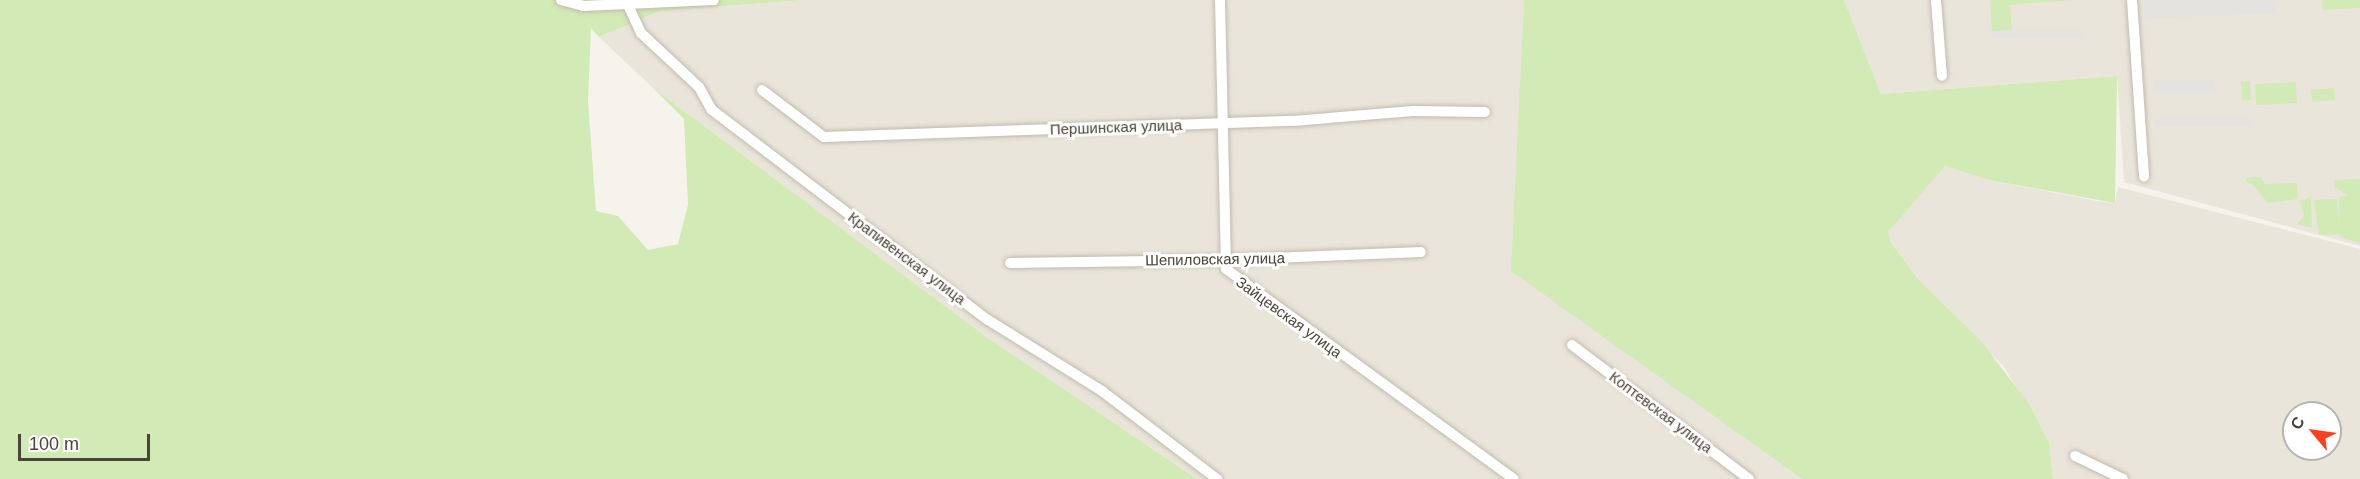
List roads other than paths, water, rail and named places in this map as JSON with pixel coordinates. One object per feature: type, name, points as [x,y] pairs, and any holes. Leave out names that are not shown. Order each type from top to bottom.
[{"type":"street","points":[[562,0],[583,6],[714,0]]},
{"type":"street","points":[[1220,0],[1223,260]]},
{"type":"street","points":[[1936,0],[1942,76]]},
{"type":"street","points":[[2132,0],[2144,177]]},
{"type":"street","name":"Крапивенская улица","points":[[628,5],[641,33],[699,87],[712,110],[988,320],[1111,398],[1217,479]]},
{"type":"street","name":"Першинская улица","points":[[762,90],[824,137],[1221,123],[1413,111],[1485,112]]},
{"type":"street","name":"Шепиловская улица","points":[[1010,262],[1223,260],[1421,252]]},
{"type":"street","name":"Зайцевская улица","points":[[1223,260],[1238,280],[1514,479]]},
{"type":"street","name":"Коптевская улица","points":[[1572,345],[1749,479]]},
{"type":"street","points":[[2075,456],[2123,479]]}]
